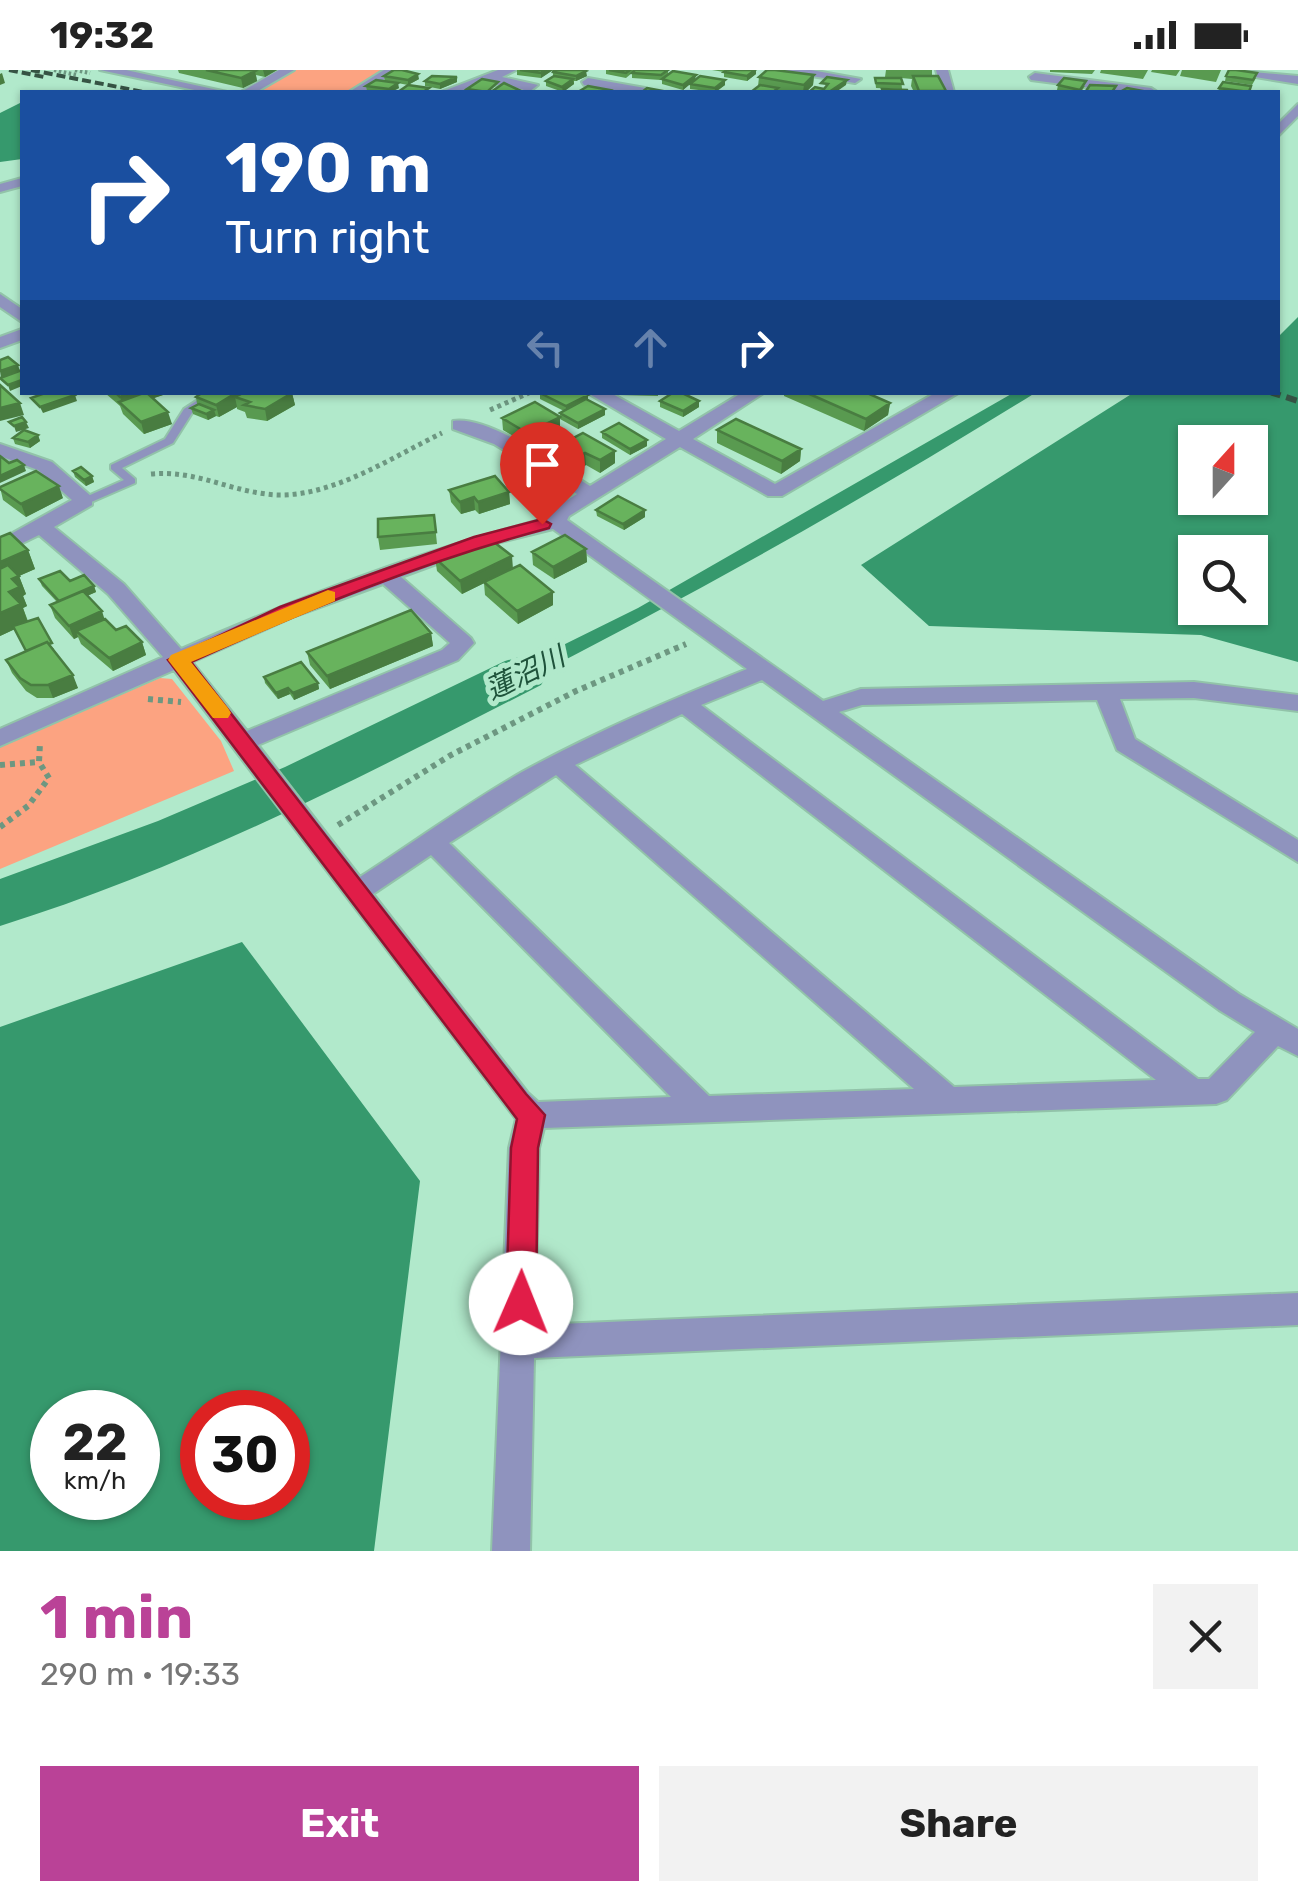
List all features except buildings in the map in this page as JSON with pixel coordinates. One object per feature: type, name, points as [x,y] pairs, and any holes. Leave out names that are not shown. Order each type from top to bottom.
[{"type":"street","points":[[106,70],[210,90]]},
{"type":"street","points":[[158,80],[179,70]]},
{"type":"street","points":[[251,90],[288,70]]},
{"type":"street","points":[[359,90],[392,70]]},
{"type":"street","points":[[453,90],[510,70]]},
{"type":"street","points":[[577,90],[605,70]]},
{"type":"street","points":[[780,70],[857,80]]},
{"type":"street","points":[[1237,70],[1298,80]]},
{"type":"street","points":[[1036,74],[1138,90]]},
{"type":"street","points":[[486,78],[532,85],[528,88]]},
{"type":"street","points":[[588,82],[634,90]]},
{"type":"street","points":[[0,300],[20,316]]},
{"type":"street","points":[[600,395],[678,442],[775,492],[946,395]]},
{"type":"street","points":[[556,522],[560,513],[751,395]]},
{"type":"street","points":[[460,425],[501,440],[590,494]]},
{"type":"street","points":[[0,450],[45,466],[85,502],[0,548]]},
{"type":"street","points":[[4,731],[178,660],[287,611],[481,540],[556,522],[1286,1038],[1216,1091],[532,1115],[516,1102],[178,660],[116,589],[43,528]]},
{"type":"street","points":[[250,751],[450,655],[464,643],[386,576]]},
{"type":"street","points":[[356,892],[498,798],[559,764],[762,671]]},
{"type":"street","points":[[819,710],[861,698],[1104,691],[1194,690],[1298,704]]},
{"type":"street","points":[[1104,691],[1125,744],[1298,852]]},
{"type":"street","points":[[683,704],[1193,1092]]},
{"type":"street","points":[[559,764],[948,1100]]},
{"type":"street","points":[[434,842],[702,1108]]},
{"type":"street","points":[[511,1551],[524,1148],[532,1115]]},
{"type":"street","points":[[520,1342],[1298,1308]]},
{"type":"lane","points":[[85,502],[132,481],[115,467],[169,441],[188,410],[212,395]]},
{"type":"path","points":[[132,481],[154,473],[194,471],[272,495],[316,490],[525,395]]},
{"type":"path","points":[[314,837],[469,746],[698,624]]},
{"type":"path","points":[[130,696],[186,703]]},
{"type":"path","points":[[0,827],[28,806],[49,778],[39,762],[41,736]]},
{"type":"path","points":[[0,765],[39,762]]},
{"type":"shaded area","points":[[296,70],[384,70],[349,90],[259,90]]},
{"type":"shaded area","points":[[160,678],[172,679],[221,741],[234,771],[0,869],[0,747]]},
{"type":"water","points":[[20,103],[20,159],[0,162],[0,113]]},
{"type":"water","points":[[1298,317],[1298,662],[1201,635],[929,626],[861,565],[1130,395],[1280,395],[1280,335]]},
{"type":"water","points":[[1010,395],[1032,395],[822,520],[605,639],[457,714],[446,703],[638,608]]},
{"type":"water","points":[[242,942],[420,1181],[374,1551],[0,1551],[0,1027]]},
{"type":"waterway","name":"蓮沼川","points":[[0,903],[179,836],[305,781],[523,673]]},
{"type":"railway","points":[[9,70],[44,77]]},
{"type":"railway","points":[[31,70],[134,90]]},
{"type":"railway","points":[[1279,395],[1298,401]]},
{"type":"slow traffic","points":[[221,713],[178,660],[328,596]]},
{"type":"route","points":[[521,1303],[524,1148],[532,1115],[516,1102],[178,660],[287,611],[481,540],[542,524]]}]
